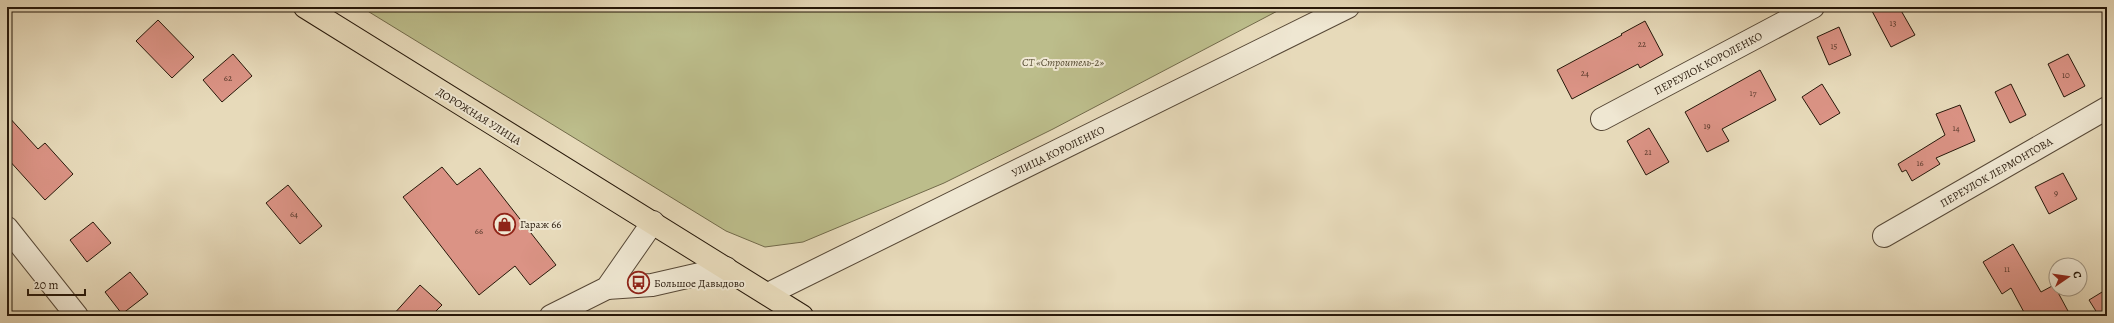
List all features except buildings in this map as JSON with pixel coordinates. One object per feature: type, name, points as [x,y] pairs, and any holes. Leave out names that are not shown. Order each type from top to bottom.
[{"type":"main road","name":"ДОРОЖНАЯ УЛИЦА","points":[[305,7],[802,316]]},
{"type":"street","name":"УЛИЦА КОРОЛЕНКО","points":[[768,294],[1348,7]]},
{"type":"street","name":"ПЕРЕУЛОК КОРОЛЕНКО","points":[[1602,119],[1813,7]]},
{"type":"street","name":"ПЕРЕУЛОК ЛЕРМОНТОВА","points":[[1884,236],[2107,108]]},
{"type":"street","points":[[607,288],[653,222]]},
{"type":"street","points":[[7,228],[77,316]]},
{"type":"street","points":[[551,316],[607,288],[652,285],[726,268]]},
{"type":"green space","name":"СТ «Строитель-2»","points":[[361,7],[1285,7],[1053,129],[944,183],[803,242],[765,247],[726,231]]},
{"type":"place","name":"Гараж 66","points":[[505,224]]},
{"type":"place","name":"Большое Давыдово","points":[[638,283]]}]
